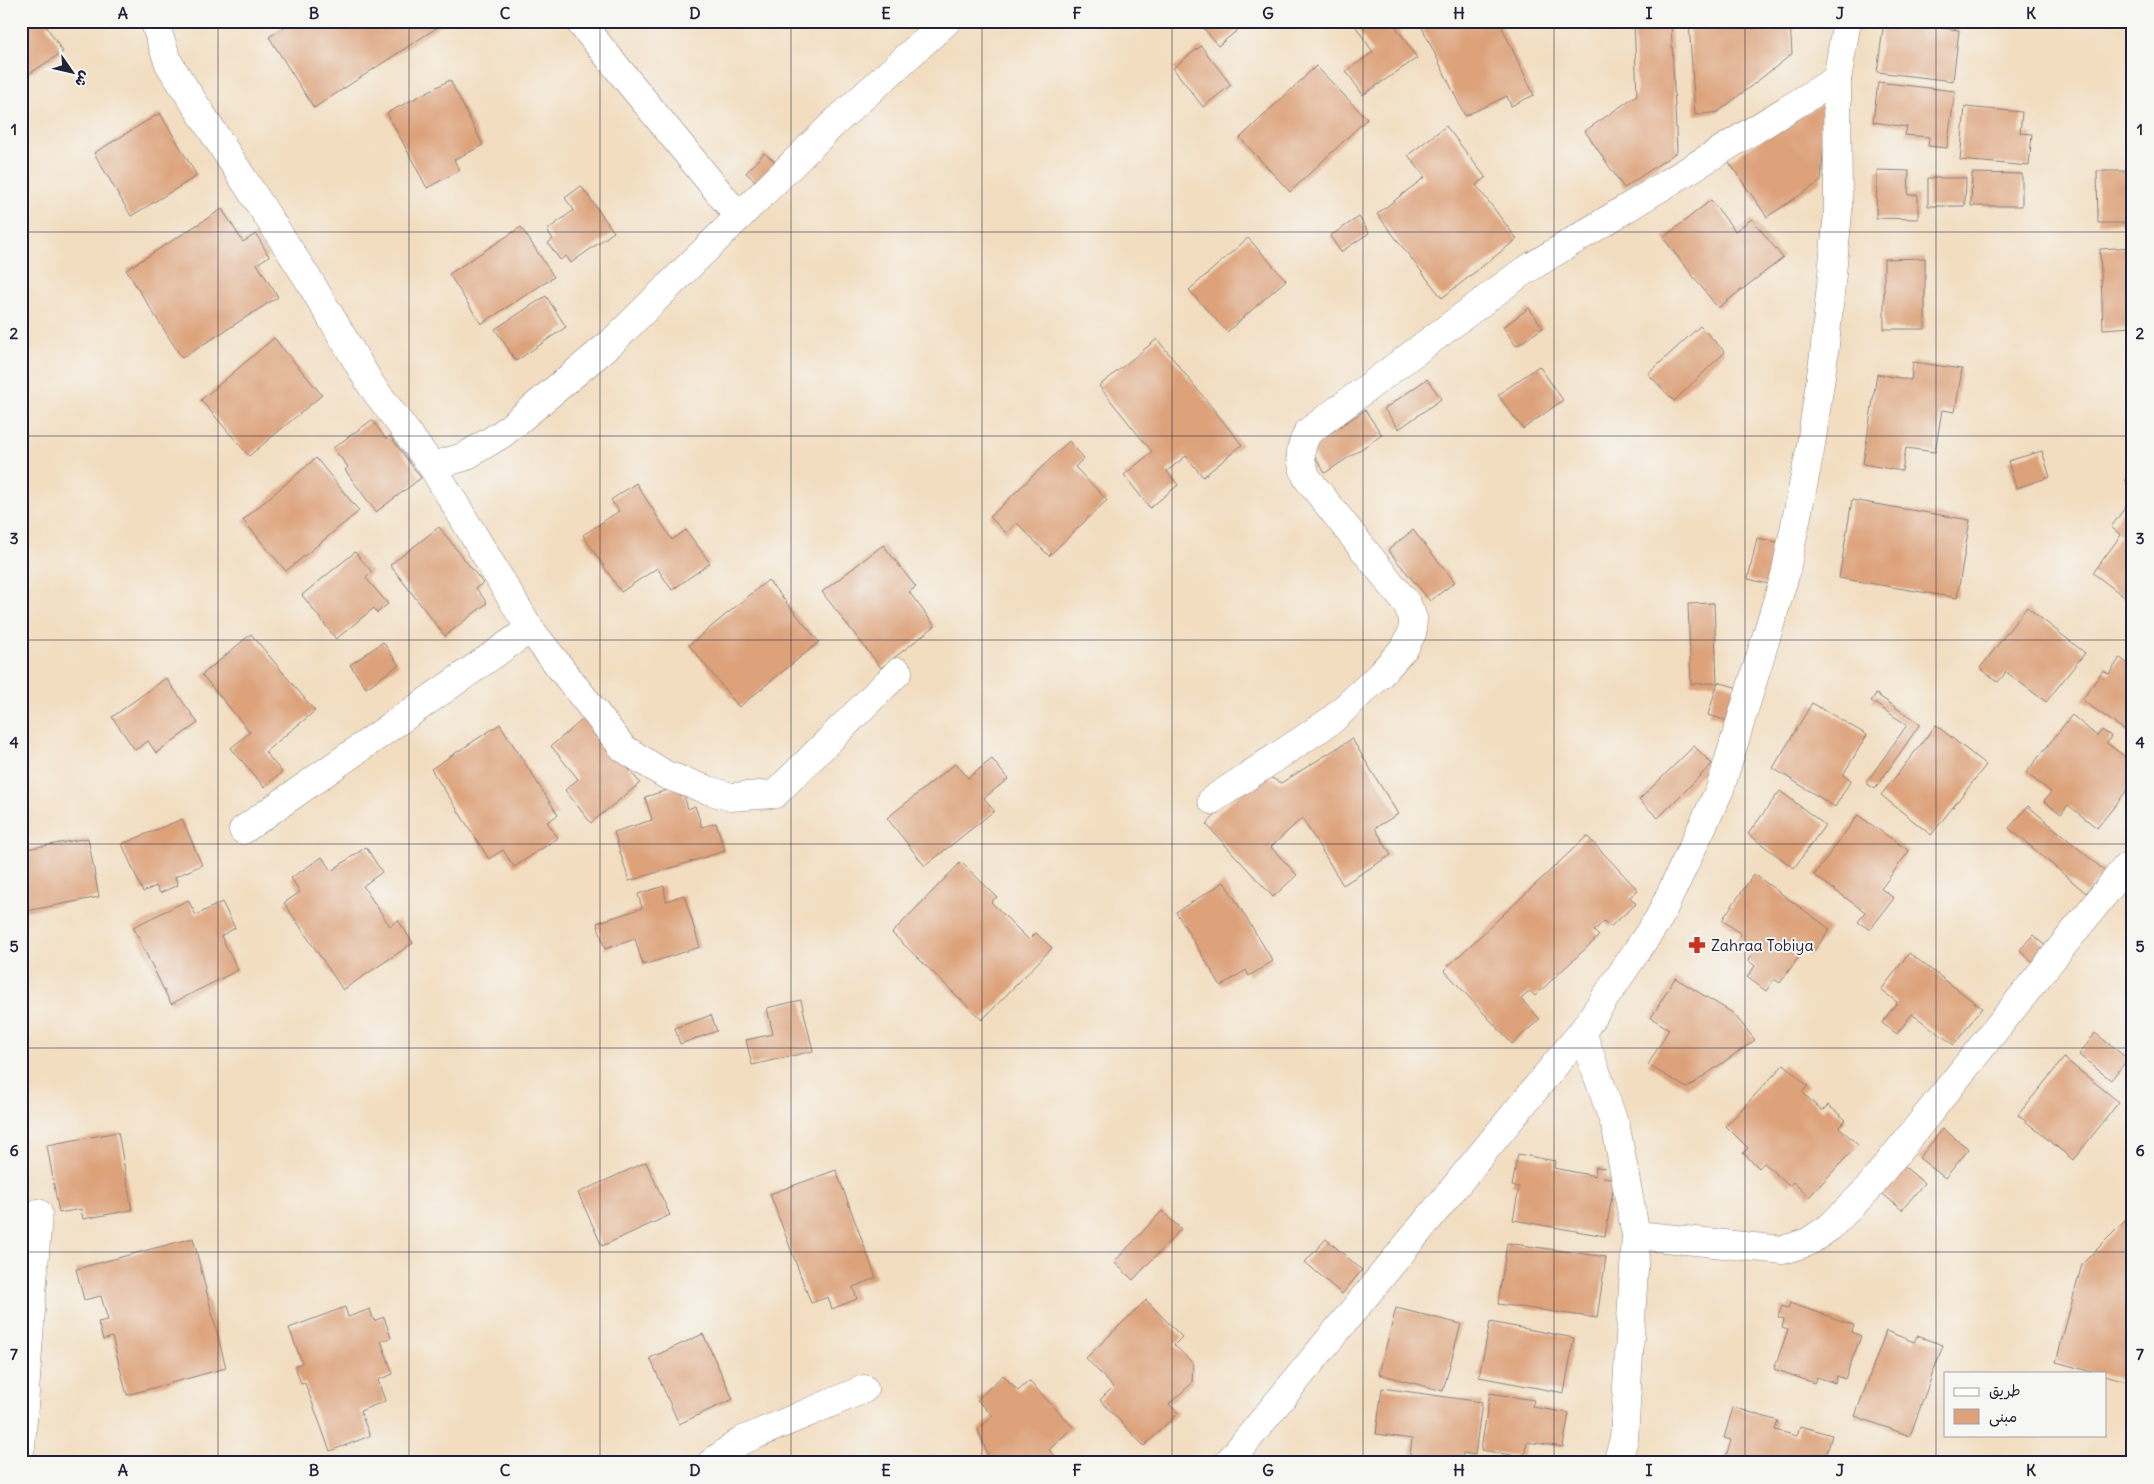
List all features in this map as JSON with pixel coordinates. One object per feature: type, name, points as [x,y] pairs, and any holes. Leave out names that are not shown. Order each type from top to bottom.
[{"type":"street","points":[[154,21],[169,64],[310,282],[371,385],[432,466],[530,629],[623,748],[666,774],[731,796],[748,797],[775,794],[898,672]]},
{"type":"street","points":[[579,21],[739,217]]},
{"type":"street","points":[[432,466],[464,457],[502,434],[611,343],[832,125],[947,21]]},
{"type":"street","points":[[1228,1463],[1582,1032],[1659,918],[1720,788],[1785,575],[1810,451],[1832,286],[1838,213],[1837,78],[1847,21]]},
{"type":"street","points":[[1212,800],[1332,720],[1380,675],[1406,646],[1412,633],[1413,618],[1407,604],[1307,478],[1301,462],[1300,446],[1308,432],[1521,274],[1837,78]]},
{"type":"street","points":[[243,830],[530,629]]},
{"type":"street","points":[[1636,1235],[1783,1250],[1808,1242],[1830,1227],[1867,1190],[2125,868]]},
{"type":"street","points":[[1582,1032],[1616,1128],[1636,1235],[1624,1439],[1616,1463]]},
{"type":"street","points":[[21,1447],[38,1213]]},
{"type":"street","points":[[711,1463],[741,1441],[864,1389]]},
{"type":"building","points":[[21,21],[53,21],[46,26],[63,52],[21,79]]},
{"type":"building","points":[[293,21],[447,21],[314,108],[269,37]]},
{"type":"building","points":[[1206,21],[1249,21],[1218,46],[1201,25]]},
{"type":"building","points":[[1352,21],[1392,21],[1417,58],[1363,95],[1346,71],[1373,52]]},
{"type":"building","points":[[1419,21],[1499,21],[1534,95],[1511,106],[1507,96],[1465,116]]},
{"type":"building","points":[[1634,21],[1671,21],[1677,152],[1624,188],[1585,131],[1637,95]]},
{"type":"building","points":[[1689,21],[1790,21],[1792,54],[1718,112],[1695,115]]},
{"type":"building","points":[[1884,21],[1959,30],[1953,81],[1877,72]]},
{"type":"building","points":[[1201,46],[1231,85],[1203,107],[1173,68]]},
{"type":"building","points":[[1316,66],[1367,119],[1290,192],[1240,138]]},
{"type":"building","points":[[450,80],[483,145],[454,160],[460,170],[427,188],[387,113]]},
{"type":"building","points":[[1878,82],[1955,91],[1947,148],[1928,146],[1929,137],[1905,135],[1907,127],[1873,122]]},
{"type":"building","points":[[1827,101],[1821,181],[1767,217],[1728,161]]},
{"type":"building","points":[[1965,107],[2022,112],[2020,133],[2032,134],[2029,166],[1960,160]]},
{"type":"building","points":[[160,113],[197,176],[131,216],[94,153]]},
{"type":"building","points":[[1446,126],[1486,178],[1476,185],[1517,239],[1442,298],[1377,214],[1425,177],[1408,155]]},
{"type":"building","points":[[764,153],[778,164],[760,185],[746,173]]},
{"type":"building","points":[[1877,170],[1909,171],[1908,195],[1918,195],[1918,219],[1876,218]]},
{"type":"building","points":[[2097,171],[2133,171],[2133,223],[2098,223]]},
{"type":"building","points":[[1972,173],[2022,174],[2022,206],[1971,206]]},
{"type":"building","points":[[1928,178],[1966,178],[1965,206],[1928,206]]},
{"type":"building","points":[[581,186],[614,232],[571,263],[566,256],[560,260],[548,243],[553,239],[547,230],[574,210],[565,198]]},
{"type":"building","points":[[1711,200],[1735,231],[1752,219],[1783,258],[1718,308],[1663,238]]},
{"type":"building","points":[[222,209],[243,242],[256,234],[269,256],[257,264],[278,297],[182,358],[126,270]]},
{"type":"building","points":[[1359,217],[1369,233],[1341,252],[1330,236]]},
{"type":"building","points":[[521,227],[554,277],[481,324],[449,274]]},
{"type":"building","points":[[1248,238],[1286,280],[1227,332],[1189,290]]},
{"type":"building","points":[[2133,247],[2133,327],[2103,329],[2100,249]]},
{"type":"building","points":[[1925,258],[1925,329],[1884,329],[1884,259]]},
{"type":"building","points":[[546,296],[566,327],[516,361],[495,329]]},
{"type":"building","points":[[1529,308],[1543,328],[1516,346],[1503,327]]},
{"type":"building","points":[[1700,326],[1725,352],[1674,401],[1648,374]]},
{"type":"building","points":[[274,338],[322,395],[249,456],[201,400]]},
{"type":"building","points":[[1157,339],[1242,445],[1203,477],[1186,456],[1167,471],[1178,485],[1150,508],[1124,475],[1152,452],[1099,386]]},
{"type":"building","points":[[1913,362],[1962,369],[1955,412],[1942,410],[1935,452],[1906,448],[1902,471],[1863,464],[1877,374],[1911,380]]},
{"type":"building","points":[[1539,366],[1563,400],[1523,429],[1498,395]]},
{"type":"building","points":[[1427,379],[1441,399],[1399,429],[1384,409]]},
{"type":"building","points":[[1365,410],[1382,435],[1325,473],[1309,447]]},
{"type":"building","points":[[372,420],[386,439],[390,436],[421,478],[376,512],[345,470],[348,467],[333,448]]},
{"type":"building","points":[[1069,441],[1084,458],[1075,467],[1107,500],[1049,556],[1017,523],[1006,533],[990,517]]},
{"type":"building","points":[[2042,451],[2050,477],[2016,488],[2008,461]]},
{"type":"building","points":[[316,458],[359,511],[286,571],[243,520]]},
{"type":"building","points":[[2133,465],[2133,484],[2125,480]]},
{"type":"building","points":[[636,483],[672,540],[686,530],[710,563],[672,590],[657,568],[621,592],[583,535],[619,511],[611,500]]},
{"type":"building","points":[[1852,500],[1970,520],[1957,598],[1839,578]]},
{"type":"building","points":[[2127,505],[2133,509],[2133,589],[2126,598],[2093,573],[2121,535],[2111,527]]},
{"type":"building","points":[[439,527],[483,583],[476,588],[487,603],[445,636],[390,565]]},
{"type":"building","points":[[1413,530],[1455,582],[1430,601],[1388,550]]},
{"type":"building","points":[[1757,538],[1782,543],[1773,585],[1748,579]]},
{"type":"building","points":[[883,545],[916,587],[909,592],[935,626],[881,668],[822,592]]},
{"type":"building","points":[[355,552],[372,572],[366,578],[388,604],[377,613],[374,608],[336,639],[302,595]]},
{"type":"building","points":[[768,580],[819,642],[739,707],[689,645]]},
{"type":"building","points":[[1714,603],[1717,683],[1691,684],[1688,604]]},
{"type":"building","points":[[2027,607],[2085,653],[2046,702],[2006,672],[1998,682],[1980,668]]},
{"type":"building","points":[[251,634],[315,711],[265,752],[282,772],[264,787],[231,748],[250,732],[202,675]]},
{"type":"building","points":[[383,642],[399,665],[366,688],[350,665]]},
{"type":"building","points":[[2120,658],[2133,667],[2133,736],[2082,700],[2103,670],[2109,674]]},
{"type":"building","points":[[166,678],[198,723],[156,753],[148,741],[135,750],[112,717]]},
{"type":"building","points":[[1718,682],[1745,690],[1735,723],[1708,715]]},
{"type":"building","points":[[1876,694],[1920,724],[1875,789],[1866,783],[1907,725],[1871,701]]},
{"type":"building","points":[[1812,703],[1867,735],[1843,775],[1851,780],[1835,807],[1773,768]]},
{"type":"building","points":[[2072,715],[2097,736],[2102,730],[2111,736],[2107,743],[2133,763],[2133,783],[2097,828],[2068,805],[2061,814],[2044,801],[2051,792],[2026,773]]},
{"type":"building","points":[[587,716],[640,783],[591,823],[565,790],[578,779],[551,746]]},
{"type":"building","points":[[500,724],[558,815],[547,822],[558,838],[514,867],[503,850],[489,859],[431,769]]},
{"type":"building","points":[[1936,725],[1986,765],[1931,835],[1881,795]]},
{"type":"building","points":[[1352,739],[1398,814],[1375,828],[1391,855],[1343,885],[1302,818],[1271,847],[1297,875],[1273,897],[1206,824],[1262,773],[1281,783]]},
{"type":"building","points":[[1694,746],[1712,764],[1658,818],[1639,800]]},
{"type":"building","points":[[992,759],[1008,779],[984,798],[994,811],[925,866],[887,818],[956,763],[968,778]]},
{"type":"building","points":[[681,786],[688,809],[695,806],[702,827],[716,823],[725,851],[629,881],[614,832],[652,820],[645,797]]},
{"type":"building","points":[[1780,791],[1825,825],[1794,868],[1748,834]]},
{"type":"building","points":[[2028,806],[2105,871],[2086,893],[2009,828]]},
{"type":"building","points":[[1858,815],[1909,851],[1881,889],[1894,898],[1870,930],[1858,922],[1865,912],[1814,875]]},
{"type":"building","points":[[182,819],[202,865],[175,877],[178,885],[160,893],[156,886],[143,892],[122,844]]},
{"type":"building","points":[[1587,836],[1638,890],[1630,897],[1636,904],[1610,927],[1604,921],[1594,931],[1599,936],[1535,996],[1530,991],[1521,999],[1540,1019],[1512,1044],[1444,970]]},
{"type":"building","points":[[88,838],[99,897],[21,912],[21,850]]},
{"type":"building","points":[[366,847],[382,872],[363,886],[390,926],[398,920],[413,943],[343,990],[284,903],[300,892],[291,878],[322,857],[331,871]]},
{"type":"building","points":[[961,862],[997,897],[991,902],[1029,940],[1036,933],[1052,948],[982,1020],[892,933]]},
{"type":"building","points":[[1754,874],[1830,929],[1812,954],[1805,948],[1780,983],[1774,979],[1766,991],[1747,977],[1755,966],[1748,960],[1753,953],[1737,941],[1741,934],[1722,920]]},
{"type":"building","points":[[1224,882],[1273,961],[1249,976],[1246,970],[1221,986],[1176,912]]},
{"type":"building","points":[[664,886],[666,901],[684,895],[700,947],[643,965],[635,939],[605,949],[597,923],[642,908],[638,894]]},
{"type":"building","points":[[188,900],[196,915],[222,902],[235,928],[221,936],[238,970],[171,1004],[133,927]]},
{"type":"building","points":[[2033,935],[2051,951],[2037,966],[2020,950]]},
{"type":"building","points":[[1909,953],[1982,1008],[1954,1045],[1912,1014],[1897,1034],[1882,1023],[1897,1002],[1881,990]]},
{"type":"building","points":[[1675,978],[1733,1013],[1755,1040],[1687,1088],[1648,1065],[1669,1029],[1651,1018]]},
{"type":"building","points":[[801,1000],[813,1051],[752,1065],[746,1040],[773,1034],[767,1008]]},
{"type":"building","points":[[711,1015],[717,1031],[680,1044],[675,1028]]},
{"type":"building","points":[[2095,1033],[2128,1059],[2111,1080],[2079,1055]]},
{"type":"building","points":[[2064,1058],[2119,1102],[2073,1160],[2018,1115]]},
{"type":"building","points":[[1784,1064],[1808,1086],[1802,1092],[1822,1111],[1828,1105],[1846,1120],[1839,1127],[1858,1145],[1809,1197],[1793,1182],[1789,1186],[1764,1163],[1759,1168],[1743,1153],[1748,1148],[1726,1126]]},
{"type":"building","points":[[1943,1129],[1969,1149],[1945,1178],[1919,1158]]},
{"type":"building","points":[[118,1132],[132,1210],[83,1219],[81,1209],[59,1213],[47,1145]]},
{"type":"building","points":[[1518,1154],[1555,1161],[1554,1168],[1595,1176],[1596,1167],[1605,1168],[1603,1177],[1615,1179],[1605,1236],[1513,1220],[1519,1187],[1512,1186]]},
{"type":"building","points":[[646,1162],[670,1215],[602,1246],[578,1193]]},
{"type":"building","points":[[1899,1162],[1924,1183],[1902,1210],[1877,1189]]},
{"type":"building","points":[[836,1170],[876,1278],[853,1287],[857,1299],[832,1309],[828,1297],[811,1303],[770,1194]]},
{"type":"building","points":[[1162,1211],[1181,1229],[1133,1280],[1114,1262]]},
{"type":"building","points":[[2133,1213],[2133,1383],[2106,1375],[2106,1372],[2092,1372],[2056,1362],[2082,1264]]},
{"type":"building","points":[[193,1238],[226,1368],[127,1395],[112,1337],[103,1340],[98,1322],[108,1320],[101,1296],[84,1300],[76,1269]]},
{"type":"building","points":[[1326,1239],[1362,1270],[1342,1294],[1305,1262]]},
{"type":"building","points":[[1507,1243],[1606,1257],[1597,1318],[1498,1304]]},
{"type":"building","points":[[1146,1300],[1182,1337],[1174,1345],[1193,1363],[1192,1383],[1169,1404],[1178,1413],[1144,1446],[1100,1400],[1113,1387],[1086,1358]]},
{"type":"building","points":[[1790,1303],[1854,1325],[1852,1332],[1861,1336],[1845,1379],[1837,1376],[1835,1383],[1817,1377],[1814,1383],[1774,1369],[1788,1330],[1782,1328],[1784,1319],[1778,1317],[1782,1306],[1788,1308]]},
{"type":"building","points":[[345,1307],[348,1317],[370,1309],[374,1321],[384,1317],[391,1338],[381,1341],[393,1374],[378,1380],[385,1401],[360,1411],[370,1436],[330,1451],[305,1383],[301,1384],[295,1366],[302,1363],[289,1328]]},
{"type":"building","points":[[1396,1308],[1461,1324],[1443,1391],[1379,1374]]},
{"type":"building","points":[[1490,1322],[1574,1338],[1564,1393],[1479,1377]]},
{"type":"building","points":[[1886,1331],[1914,1342],[1917,1336],[1943,1345],[1910,1436],[1855,1416]]},
{"type":"building","points":[[703,1334],[733,1399],[679,1424],[650,1358]]},
{"type":"building","points":[[1003,1375],[1018,1391],[1029,1381],[1073,1427],[1049,1450],[1061,1463],[991,1463],[978,1430],[993,1416],[977,1400]]},
{"type":"building","points":[[1382,1388],[1482,1402],[1475,1455],[1463,1453],[1462,1463],[1409,1463],[1412,1439],[1376,1434]]},
{"type":"building","points":[[1490,1393],[1534,1400],[1532,1407],[1569,1413],[1563,1447],[1527,1442],[1524,1457],[1481,1450]]},
{"type":"building","points":[[1733,1407],[1778,1421],[1775,1430],[1797,1436],[1800,1426],[1832,1435],[1824,1463],[1724,1463],[1731,1440],[1724,1438]]},
{"type":"place","name":"Zahraa Tobiya","points":[[1697,945]]}]
